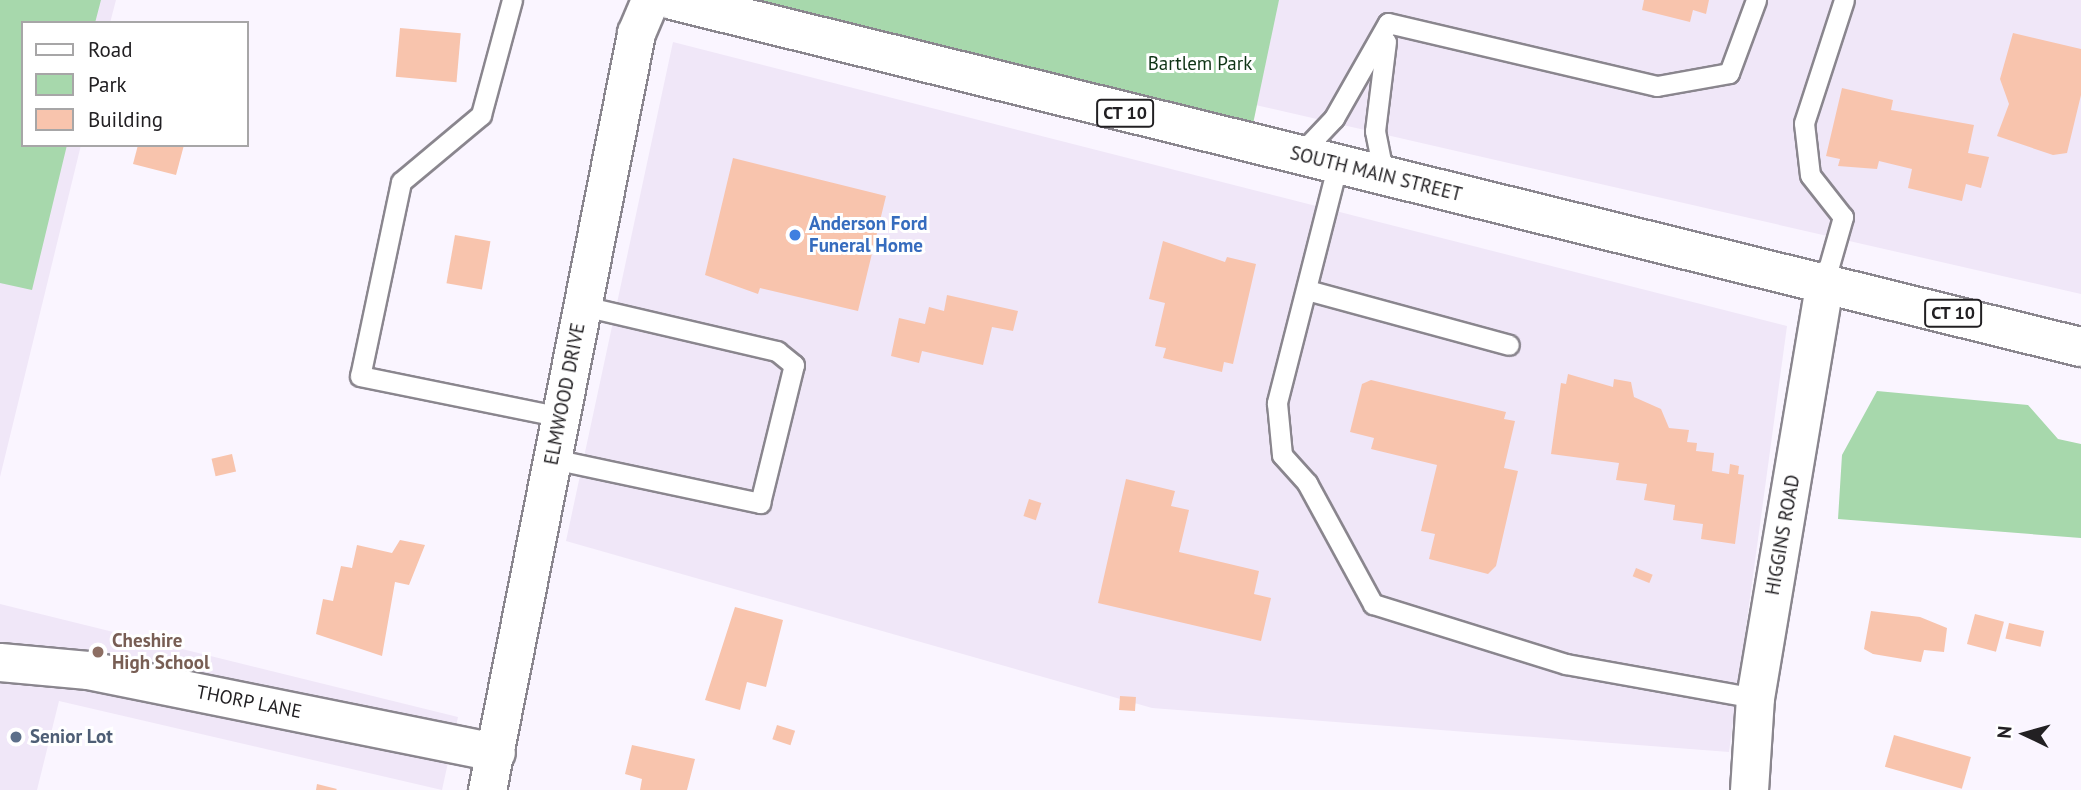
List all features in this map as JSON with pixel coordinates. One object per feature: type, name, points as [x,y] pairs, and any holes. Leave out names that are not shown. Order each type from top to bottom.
[{"type":"highway","name":"SOUTH MAIN STREET","points":[[672,0],[1384,176],[1825,280],[2081,346]]},
{"type":"street","name":"ELMWOOD DRIVE","points":[[487,790],[636,33],[650,0]]},
{"type":"street","name":"HIGGINS ROAD","points":[[1749,790],[1755,698],[1825,280]]},
{"type":"street","name":"THORP LANE","points":[[0,662],[88,670],[496,752]]},
{"type":"lane","points":[[512,0],[481,115],[401,182],[360,376],[561,417]]},
{"type":"lane","points":[[1388,23],[1657,86],[1729,73],[1756,0]]},
{"type":"lane","points":[[1825,280],[1843,217],[1810,175],[1804,123],[1844,0]]},
{"type":"lane","points":[[1299,155],[1334,118],[1388,23]]},
{"type":"lane","points":[[1384,176],[1375,131],[1388,23]]},
{"type":"lane","points":[[1338,163],[1277,403],[1282,455],[1307,483],[1373,604],[1566,664],[1755,698]]},
{"type":"lane","points":[[1307,290],[1509,345]]},
{"type":"lane","points":[[553,459],[760,502],[794,365],[777,351],[583,306]]},
{"type":"shaded area","points":[[0,0],[116,0],[111,21],[21,21],[21,147],[81,147],[0,477]]},
{"type":"shaded area","points":[[1274,0],[2081,0],[2081,294],[1251,104]]},
{"type":"shaded area","points":[[673,42],[1787,326],[1729,752],[1152,708],[566,541]]},
{"type":"shaded area","name":"Cheshire High School","points":[[0,604],[458,717],[442,790],[59,701],[37,790],[0,790]]},
{"type":"green space","points":[[0,0],[101,0],[96,21],[21,21],[21,147],[67,147],[32,290],[0,283]]},
{"type":"green space","name":"Bartlem Park","points":[[672,0],[1279,0],[1249,143]]},
{"type":"green space","points":[[1877,391],[2028,405],[2058,439],[2081,444],[2081,538],[1838,519],[1842,455]]},
{"type":"building","points":[[1644,0],[1709,0],[1706,14],[1693,10],[1690,22],[1642,10]]},
{"type":"building","points":[[400,28],[461,33],[456,82],[396,77]]},
{"type":"building","points":[[2013,33],[2081,49],[2081,95],[2067,153],[2053,155],[1997,136],[2009,104],[2000,79]]},
{"type":"building","points":[[1842,88],[1893,100],[1891,110],[1974,125],[1968,153],[1989,157],[1981,188],[1966,184],[1962,201],[1908,188],[1912,169],[1879,161],[1877,169],[1838,166],[1840,159],[1826,156]]},
{"type":"building","points":[[137,147],[183,147],[176,175],[133,164]]},
{"type":"building","name":"Anderson Ford Funeral Home","points":[[733,158],[886,196],[858,311],[760,288],[758,294],[705,275]]},
{"type":"building","points":[[455,235],[490,241],[482,290],[446,283]]},
{"type":"building","points":[[1163,241],[1225,262],[1227,257],[1256,264],[1233,364],[1224,362],[1222,372],[1163,358],[1166,348],[1155,346],[1165,303],[1149,299]]},
{"type":"building","points":[[947,295],[1018,311],[1013,331],[992,327],[983,365],[922,351],[919,363],[891,356],[899,318],[925,324],[929,307],[944,311]]},
{"type":"building","points":[[1568,374],[1613,387],[1614,379],[1631,382],[1634,397],[1661,409],[1669,428],[1689,430],[1687,442],[1697,443],[1696,451],[1714,453],[1712,471],[1729,474],[1730,464],[1739,466],[1738,474],[1744,475],[1735,544],[1701,539],[1703,524],[1673,520],[1675,505],[1644,500],[1647,484],[1616,480],[1619,463],[1551,454],[1561,383],[1566,384]]},
{"type":"building","points":[[1371,380],[1506,412],[1504,419],[1515,421],[1504,468],[1518,471],[1496,566],[1488,574],[1429,559],[1435,534],[1421,531],[1437,465],[1371,449],[1374,438],[1350,432],[1362,384]]},
{"type":"building","points":[[232,454],[236,472],[216,476],[212,459]]},
{"type":"building","points":[[1126,479],[1175,491],[1171,506],[1189,510],[1179,552],[1259,571],[1254,594],[1271,598],[1261,641],[1098,603]]},
{"type":"building","points":[[1029,499],[1041,503],[1036,520],[1023,516]]},
{"type":"building","points":[[400,540],[425,545],[409,585],[395,582],[382,656],[316,634],[323,599],[333,601],[341,566],[352,568],[357,545],[392,553]]},
{"type":"building","points":[[1636,568],[1653,575],[1649,583],[1633,576]]},
{"type":"building","points":[[735,607],[783,620],[766,687],[747,682],[740,710],[705,700]]},
{"type":"building","points":[[1871,611],[1920,617],[1947,628],[1944,652],[1924,650],[1921,662],[1873,654],[1864,649]]},
{"type":"building","points":[[1975,614],[2004,622],[1996,652],[1967,644]]},
{"type":"building","points":[[2009,623],[2044,631],[2040,647],[2005,639]]},
{"type":"building","points":[[1120,696],[1136,697],[1135,711],[1119,710]]},
{"type":"building","points":[[777,725],[795,731],[790,745],[772,739]]},
{"type":"building","points":[[1894,735],[1971,757],[1962,789],[1885,767]]},
{"type":"building","points":[[632,745],[695,759],[687,790],[640,790],[642,779],[625,774]]},
{"type":"building","points":[[317,784],[337,789],[316,790]]},
{"type":"place","name":"Anderson Ford Funeral Home","points":[[795,235]]},
{"type":"place","name":"Cheshire High School","points":[[98,652]]},
{"type":"place","name":"Senior Lot","points":[[16,737]]}]
